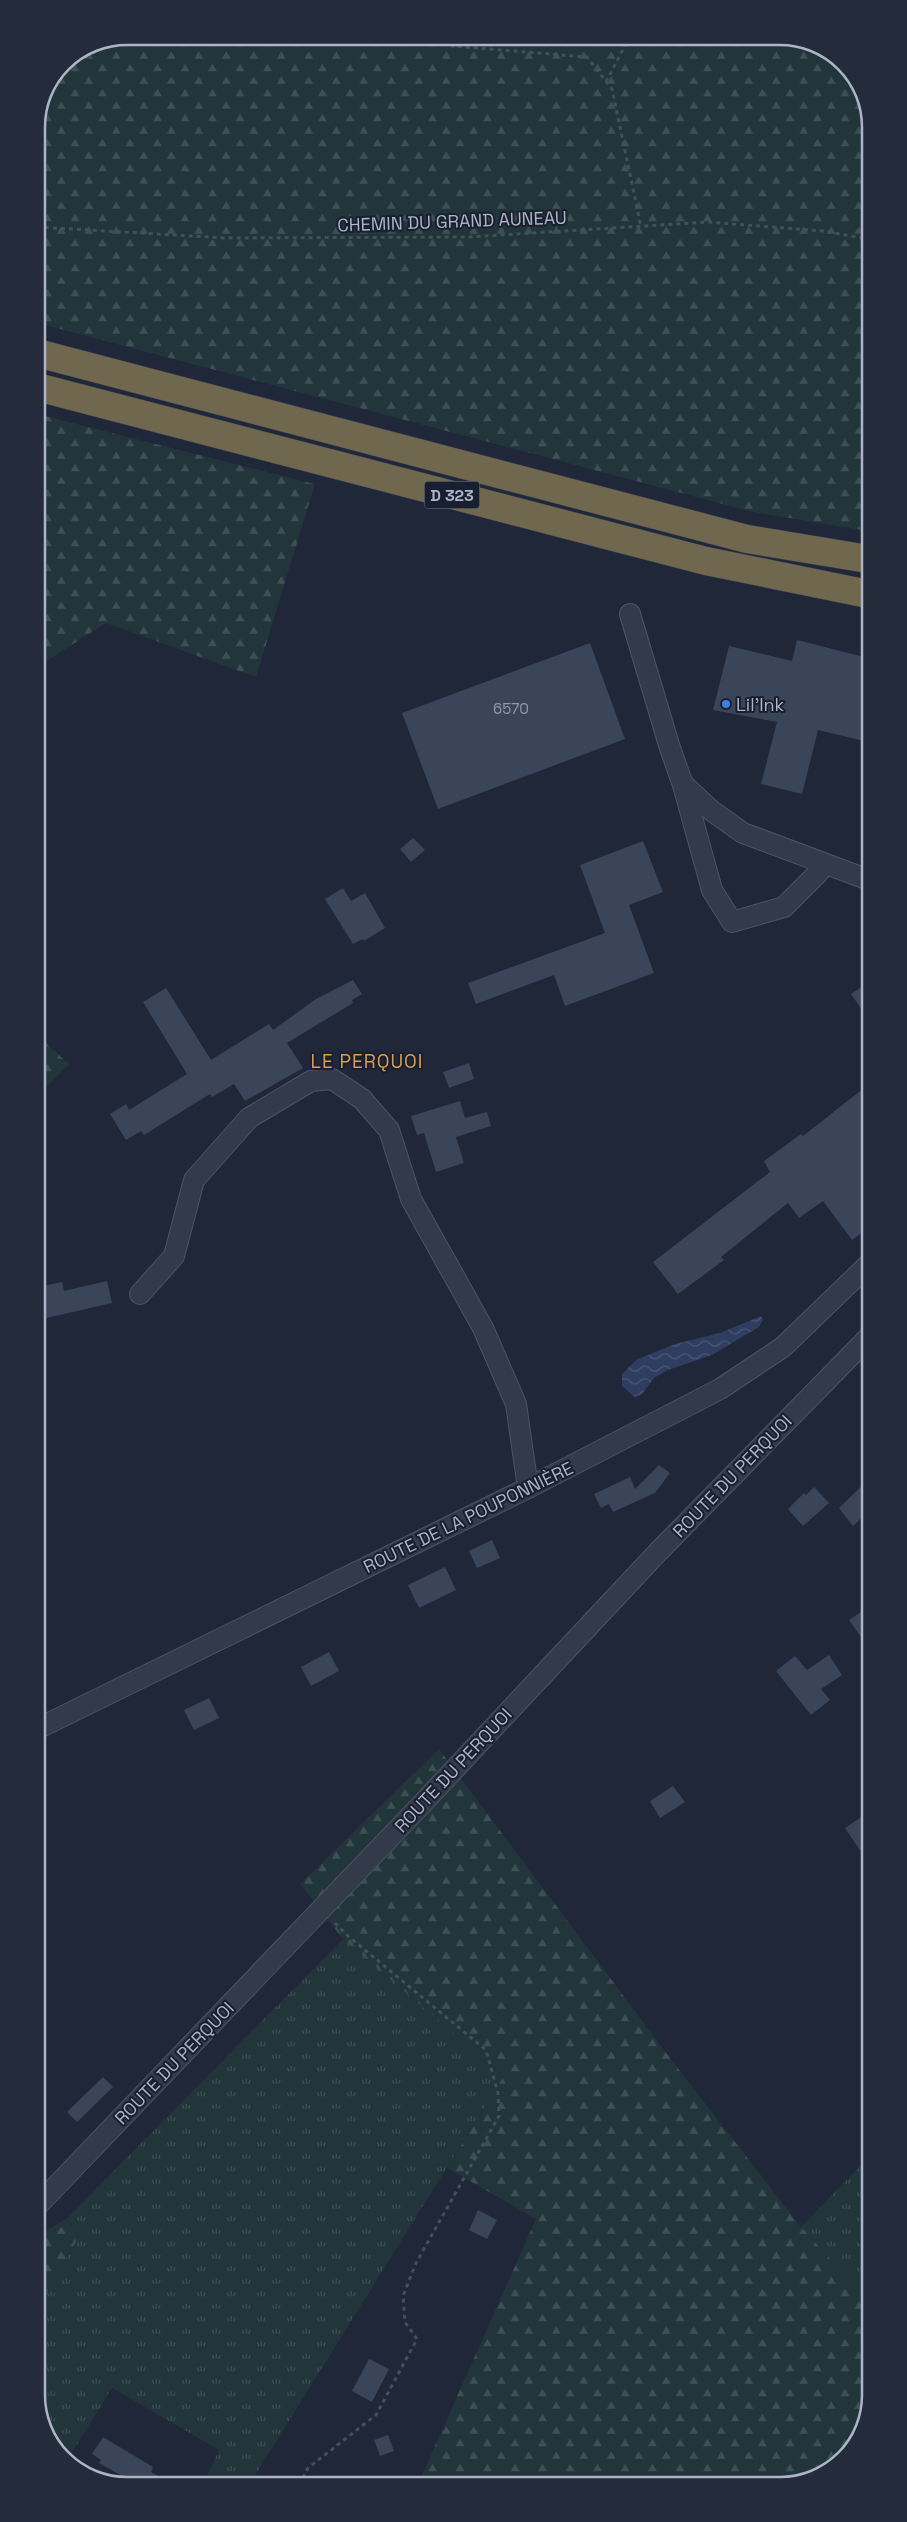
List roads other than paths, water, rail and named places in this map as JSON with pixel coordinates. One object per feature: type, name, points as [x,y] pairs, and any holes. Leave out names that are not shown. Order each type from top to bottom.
[{"type":"highway","name":"D 323","points":[[45,355],[747,539],[862,558]]},
{"type":"highway","name":"D 323","points":[[45,389],[706,561],[862,593]]},
{"type":"street","points":[[630,614],[669,745],[683,784],[712,890],[732,922],[784,907],[819,872],[823,863]]},
{"type":"street","points":[[683,784],[712,811],[743,832],[862,877]]},
{"type":"street","points":[[140,1294],[174,1256],[194,1180],[249,1118],[311,1081],[332,1079],[362,1099],[388,1130],[411,1199],[483,1328],[516,1404],[528,1488]]},
{"type":"street","name":"ROUTE DE LA POUPONNIÈRE","points":[[45,1725],[528,1488],[720,1389],[783,1347],[862,1271]]},
{"type":"street","name":"ROUTE DU PERQUOI","points":[[45,2198],[658,1552],[862,1344]]},
{"type":"water","points":[[761,1316],[763,1320],[759,1327],[712,1355],[668,1370],[654,1378],[642,1394],[635,1397],[622,1386],[622,1374],[636,1360],[675,1344],[720,1333]]},
{"type":"place","name":"Lil’Ink","points":[[726,704]]},
{"type":"district","name":"LE PERQUOI","points":[[367,1061]]}]
